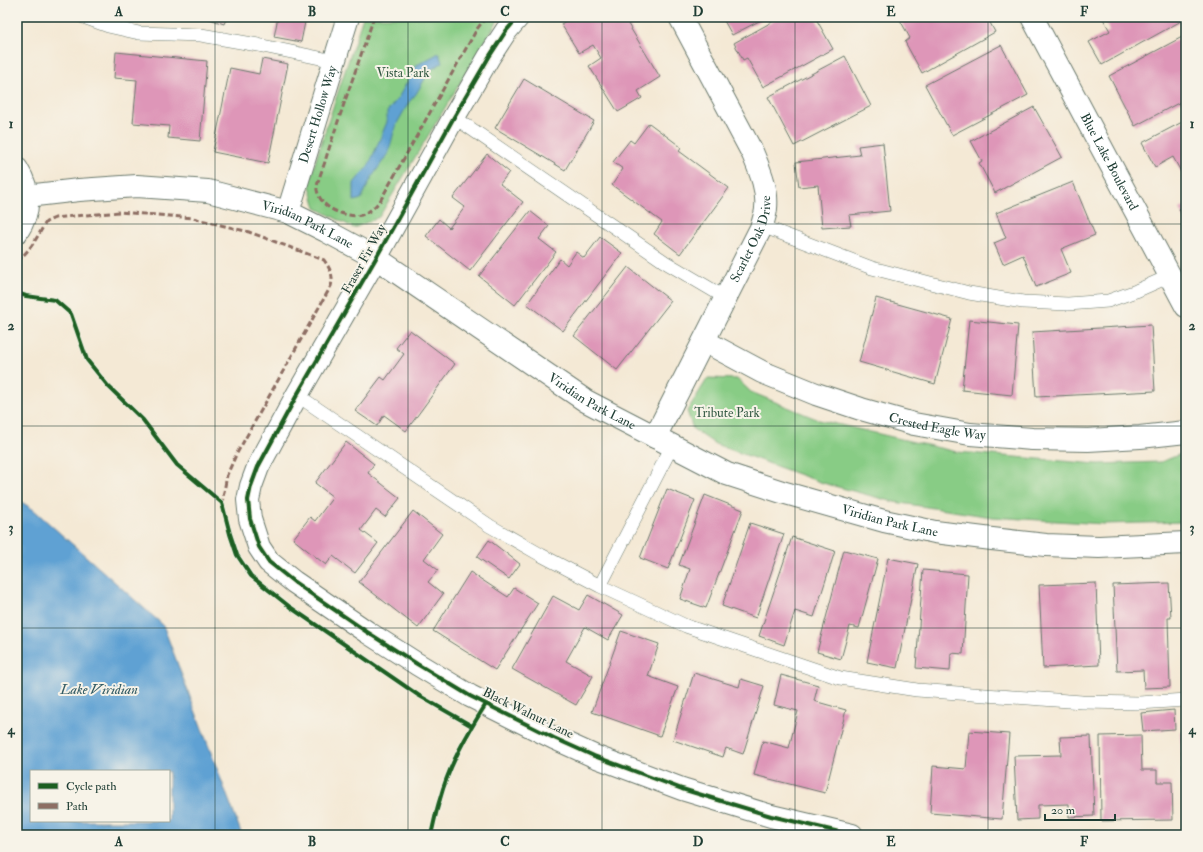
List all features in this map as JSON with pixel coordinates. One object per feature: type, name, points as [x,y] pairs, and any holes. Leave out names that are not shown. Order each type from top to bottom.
[{"type":"street","name":"Desert Hollow Way","points":[[288,212],[348,17]]},
{"type":"street","name":"Fraser Fir Way","points":[[250,519],[248,500],[258,467],[297,395],[489,57],[506,31],[518,17]]},
{"type":"street","name":"Scarlet Oak Drive","points":[[663,442],[704,341],[762,226],[766,208],[765,192],[761,173],[753,154],[680,17]]},
{"type":"street","name":"Blue Lake Boulevard","points":[[1032,17],[1186,306]]},
{"type":"street","points":[[17,169],[24,182],[27,196],[27,211],[22,225],[17,232]]},
{"type":"street","name":"Viridian Park Lane","points":[[27,196],[79,190],[145,187],[208,191],[288,212],[376,258],[586,401],[727,474],[849,511],[884,521],[935,532],[1046,545],[1099,547],[1186,543]]},
{"type":"street","name":"Crested Eagle Way","points":[[704,341],[762,372],[816,394],[914,424],[935,428],[970,434],[1032,439],[1081,440],[1140,437],[1186,432]]},
{"type":"street","name":"Black Walnut Lane","points":[[250,519],[259,547],[269,562],[289,578],[399,652],[486,704],[587,753],[644,776],[772,816],[852,835]]},
{"type":"lane","points":[[83,17],[108,26],[139,33],[201,35],[334,61]]},
{"type":"lane","points":[[454,118],[664,262],[726,298]]},
{"type":"lane","points":[[762,226],[872,268],[969,293],[1023,302],[1068,304],[1108,301],[1170,276]]},
{"type":"lane","points":[[297,395],[490,526],[600,586],[686,626],[840,678],[917,690],[1082,702],[1139,703],[1186,700]]},
{"type":"lane","points":[[600,586],[663,442]]},
{"type":"green space","name":"Vista Park","points":[[363,17],[500,17],[379,217],[354,228],[316,208],[308,179],[309,182]]},
{"type":"green space","name":"Tribute Park","points":[[708,378],[737,379],[751,392],[819,420],[957,452],[1097,464],[1161,462],[1186,452],[1186,522],[1104,524],[992,517],[894,502],[823,483],[715,444],[693,429],[687,411]]},
{"type":"water","points":[[439,53],[442,63],[430,70],[416,94],[409,102],[395,127],[389,152],[372,177],[361,199],[354,201],[354,183],[369,165],[387,122],[387,112],[398,98],[417,65]]},
{"type":"water","name":"Lake Viridian","points":[[17,499],[34,510],[163,625],[242,835],[17,835]]},
{"type":"building","points":[[204,17],[227,17],[224,24]]},
{"type":"building","points":[[278,17],[306,17],[301,42],[274,37]]},
{"type":"building","points":[[572,17],[640,17],[628,24],[660,77],[638,91],[642,98],[618,112],[589,66],[601,58],[593,45],[579,53],[561,24]]},
{"type":"building","points":[[722,17],[767,17],[732,35]]},
{"type":"building","points":[[781,17],[815,17],[833,49],[763,87],[747,58],[743,60],[734,43]]},
{"type":"building","points":[[905,17],[987,17],[995,32],[922,73],[905,42],[910,38],[900,20]]},
{"type":"building","points":[[1102,17],[1181,17],[1183,20],[1102,65],[1089,42],[1110,31]]},
{"type":"building","points":[[1184,36],[1186,41],[1186,99],[1135,126],[1109,76]]},
{"type":"building","points":[[1001,45],[1028,95],[952,135],[925,85]]},
{"type":"building","points":[[116,52],[207,61],[200,141],[168,138],[169,126],[133,123],[137,80],[114,78]]},
{"type":"building","points":[[845,56],[871,106],[794,146],[768,97]]},
{"type":"building","points":[[262,59],[288,64],[268,163],[213,152],[230,68],[259,74]]},
{"type":"building","points":[[524,79],[594,121],[565,170],[495,128]]},
{"type":"building","points":[[1034,107],[1062,157],[995,193],[979,163],[982,161],[971,141]]},
{"type":"building","points":[[1186,120],[1186,181],[1173,157],[1155,167],[1142,143]]},
{"type":"building","points":[[649,123],[681,147],[679,151],[729,188],[680,254],[654,234],[662,222],[612,185],[623,169],[613,162],[630,140],[634,143]]},
{"type":"building","points":[[883,143],[890,211],[849,215],[851,226],[822,228],[818,185],[799,187],[796,162],[860,155],[858,146]]},
{"type":"building","points":[[487,154],[509,172],[500,184],[523,202],[470,271],[426,236],[439,219],[449,228],[465,207],[453,198]]},
{"type":"building","points":[[1073,182],[1095,235],[1061,249],[1071,273],[1036,287],[1023,255],[1003,264],[994,243],[1006,238],[996,213]]},
{"type":"building","points":[[1186,205],[1186,222],[1179,209]]},
{"type":"building","points":[[530,211],[549,226],[539,239],[556,252],[515,305],[479,276]]},
{"type":"building","points":[[600,237],[622,253],[563,331],[527,304],[560,259],[567,265],[576,252],[584,258]]},
{"type":"building","points":[[628,267],[671,301],[617,370],[574,336]]},
{"type":"building","points":[[876,298],[952,319],[935,384],[859,362]]},
{"type":"building","points":[[969,320],[1018,325],[1012,395],[962,390]]},
{"type":"building","points":[[1151,325],[1155,391],[1036,397],[1032,332]]},
{"type":"building","points":[[410,330],[455,364],[406,431],[384,415],[377,426],[355,411],[381,377],[385,380],[404,354],[396,348]]},
{"type":"building","points":[[346,442],[374,464],[368,473],[400,498],[385,517],[376,510],[361,530],[378,543],[355,573],[333,556],[326,565],[293,539],[310,517],[315,521],[333,497],[315,483]]},
{"type":"building","points":[[667,489],[695,500],[668,569],[640,558]]},
{"type":"building","points":[[705,495],[743,510],[706,608],[680,599],[690,569],[679,565]]},
{"type":"building","points":[[413,511],[442,534],[424,559],[438,570],[428,582],[443,594],[418,628],[359,582]]},
{"type":"building","points":[[750,523],[784,534],[756,618],[722,606]]},
{"type":"building","points":[[792,537],[835,551],[814,617],[795,611],[784,645],[759,636]]},
{"type":"building","points":[[489,540],[520,564],[509,579],[477,557]]},
{"type":"building","points":[[844,550],[878,559],[859,628],[850,626],[841,659],[817,652]]},
{"type":"building","points":[[888,558],[918,564],[897,668],[867,662]]},
{"type":"building","points":[[923,570],[968,574],[963,654],[951,653],[950,671],[916,668]]},
{"type":"building","points":[[470,572],[508,597],[514,588],[538,603],[495,670],[433,631]]},
{"type":"building","points":[[1096,583],[1099,665],[1043,668],[1039,585]]},
{"type":"building","points":[[1169,583],[1171,618],[1168,618],[1170,687],[1144,688],[1143,670],[1117,671],[1113,585]]},
{"type":"building","points":[[588,595],[623,615],[608,640],[585,627],[566,661],[593,676],[576,705],[512,669],[553,596],[579,610]]},
{"type":"building","points":[[621,631],[659,644],[648,676],[678,687],[660,736],[592,712]]},
{"type":"building","points":[[694,673],[739,687],[741,679],[764,686],[743,754],[726,748],[723,757],[673,740]]},
{"type":"building","points":[[781,675],[818,685],[814,701],[846,710],[825,793],[754,775],[763,741],[789,748],[798,711],[774,705]]},
{"type":"building","points":[[1174,710],[1175,729],[1143,731],[1141,713]]},
{"type":"building","points":[[969,731],[1009,734],[1002,819],[930,813],[933,766],[966,769]]},
{"type":"building","points":[[1186,731],[1186,794],[1185,794],[1180,732]]},
{"type":"building","points":[[1141,735],[1142,770],[1157,770],[1157,782],[1172,782],[1173,820],[1101,821],[1100,736]]},
{"type":"building","points":[[1091,736],[1094,816],[1069,817],[1069,804],[1038,805],[1038,819],[1017,820],[1014,756],[1061,755],[1060,737]]},
{"type":"marked path","points":[[374,17],[317,187],[321,200],[325,204],[334,210],[354,216],[363,215],[380,201],[477,29],[486,17]]},
{"type":"marked path","points":[[17,261],[30,248],[46,222],[55,218],[120,212],[193,218],[249,232],[324,260],[331,272],[331,286],[236,455],[227,475],[222,503]]},
{"type":"cycle path","points":[[518,17],[506,31],[489,57],[454,117],[258,467],[248,500],[250,519],[259,547],[269,562],[294,582],[367,632],[470,696],[554,738],[594,756],[682,789],[771,816],[852,835]]},
{"type":"cycle path","points":[[17,293],[26,296],[55,300],[71,314],[87,360],[108,386],[143,420],[177,465],[222,503],[237,555],[251,576],[290,607],[418,695],[472,726]]},
{"type":"cycle path","points":[[431,835],[448,774],[465,738],[486,704]]}]
